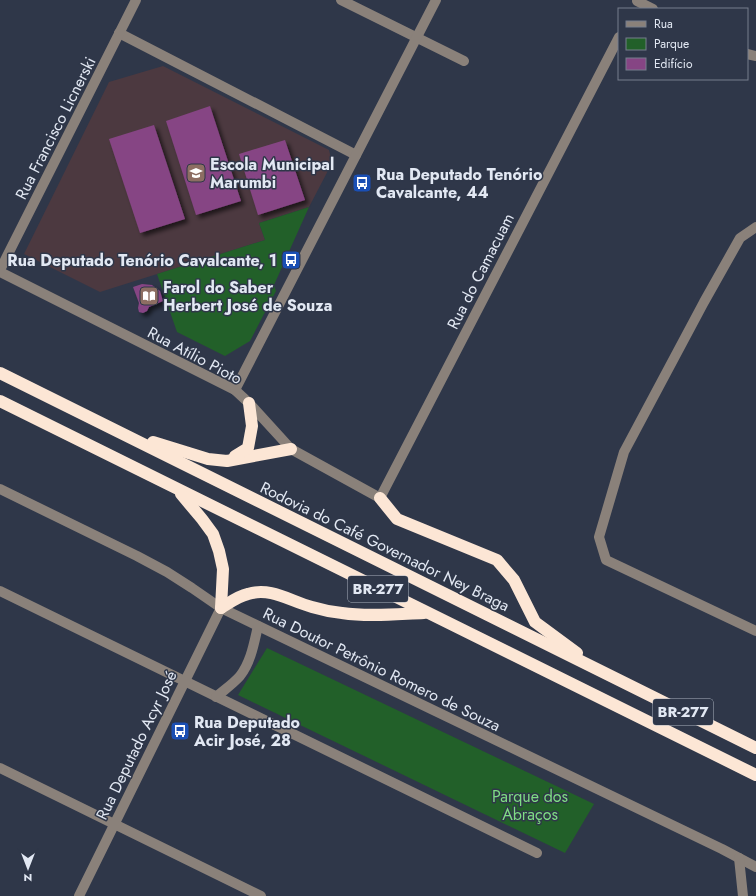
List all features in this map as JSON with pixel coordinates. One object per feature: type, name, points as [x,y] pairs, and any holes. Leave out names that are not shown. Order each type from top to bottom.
[{"type":"highway","name":"Rodovia do Café Governador Ney Braga","points":[[0,373],[756,748]]},
{"type":"highway","name":"BR-277","points":[[0,402],[756,775]]},
{"type":"highway","points":[[227,461],[248,448],[252,426],[249,403]]},
{"type":"highway","points":[[122,433],[208,459],[227,461],[291,449]]},
{"type":"highway","points":[[178,490],[213,534],[219,551],[222,569],[221,608]]},
{"type":"highway","points":[[380,498],[397,519],[497,560],[514,580],[535,622],[609,675]]},
{"type":"highway","points":[[221,608],[245,594],[271,592],[311,607],[344,614],[426,613]]},
{"type":"street","name":"Rua Francisco Licnerski","points":[[0,271],[136,0]]},
{"type":"street","points":[[341,0],[464,61]]},
{"type":"street","points":[[235,390],[436,0]]},
{"type":"street","points":[[636,3],[650,8]]},
{"type":"street","points":[[119,33],[356,155]]},
{"type":"street","name":"Rua do Camacuam","points":[[380,498],[618,39]]},
{"type":"street","points":[[756,227],[740,238],[624,452],[599,537],[606,560],[756,631]]},
{"type":"street","name":"Rua Atílio Pioto","points":[[0,271],[235,390],[249,403],[291,449],[380,498]]},
{"type":"street","name":"Rua Doutor Petrônio Romero de Souza","points":[[0,489],[137,556],[174,576],[221,608],[756,867]]},
{"type":"street","points":[[0,592],[537,853]]},
{"type":"street","name":"Rua Deputado Acyr José","points":[[79,896],[221,608]]},
{"type":"street","points":[[216,697],[240,676],[247,665],[253,649],[258,626]]},
{"type":"street","points":[[0,768],[261,896]]},
{"type":"street","points":[[739,858],[743,896]]},
{"type":"shaded area","name":"Escola Municipal Marumbi","points":[[163,66],[329,150],[332,163],[309,207],[259,223],[265,240],[100,292],[24,254],[109,82]]},
{"type":"green space","points":[[309,207],[274,285],[276,291],[250,341],[225,356],[177,332],[157,274],[265,240],[259,223]]},
{"type":"green space","name":"Parque dos Abraços","points":[[267,648],[594,804],[565,853],[238,695]]},
{"type":"building","points":[[210,106],[241,201],[196,215],[166,121]]},
{"type":"building","points":[[154,125],[185,219],[140,233],[109,139]]},
{"type":"building","points":[[285,140],[305,200],[258,215],[239,154]]},
{"type":"building","name":"Farol do Saber Herbert José de Souza","points":[[142,284],[152,285],[160,291],[163,301],[149,307],[147,311],[143,313],[139,312],[139,303],[133,287]]},
{"type":"place","name":"Escola Municipal Marumbi","points":[[196,173]]},
{"type":"place","name":"Rua Deputado Tenório Cavalcante, 44","points":[[362,183]]},
{"type":"place","name":"Rua Deputado Tenório Cavalcante, 1","points":[[291,260]]},
{"type":"place","name":"Farol do Saber Herbert José de Souza","points":[[149,296]]},
{"type":"place","name":"Rua Deputado Acir José, 28","points":[[180,731]]}]
